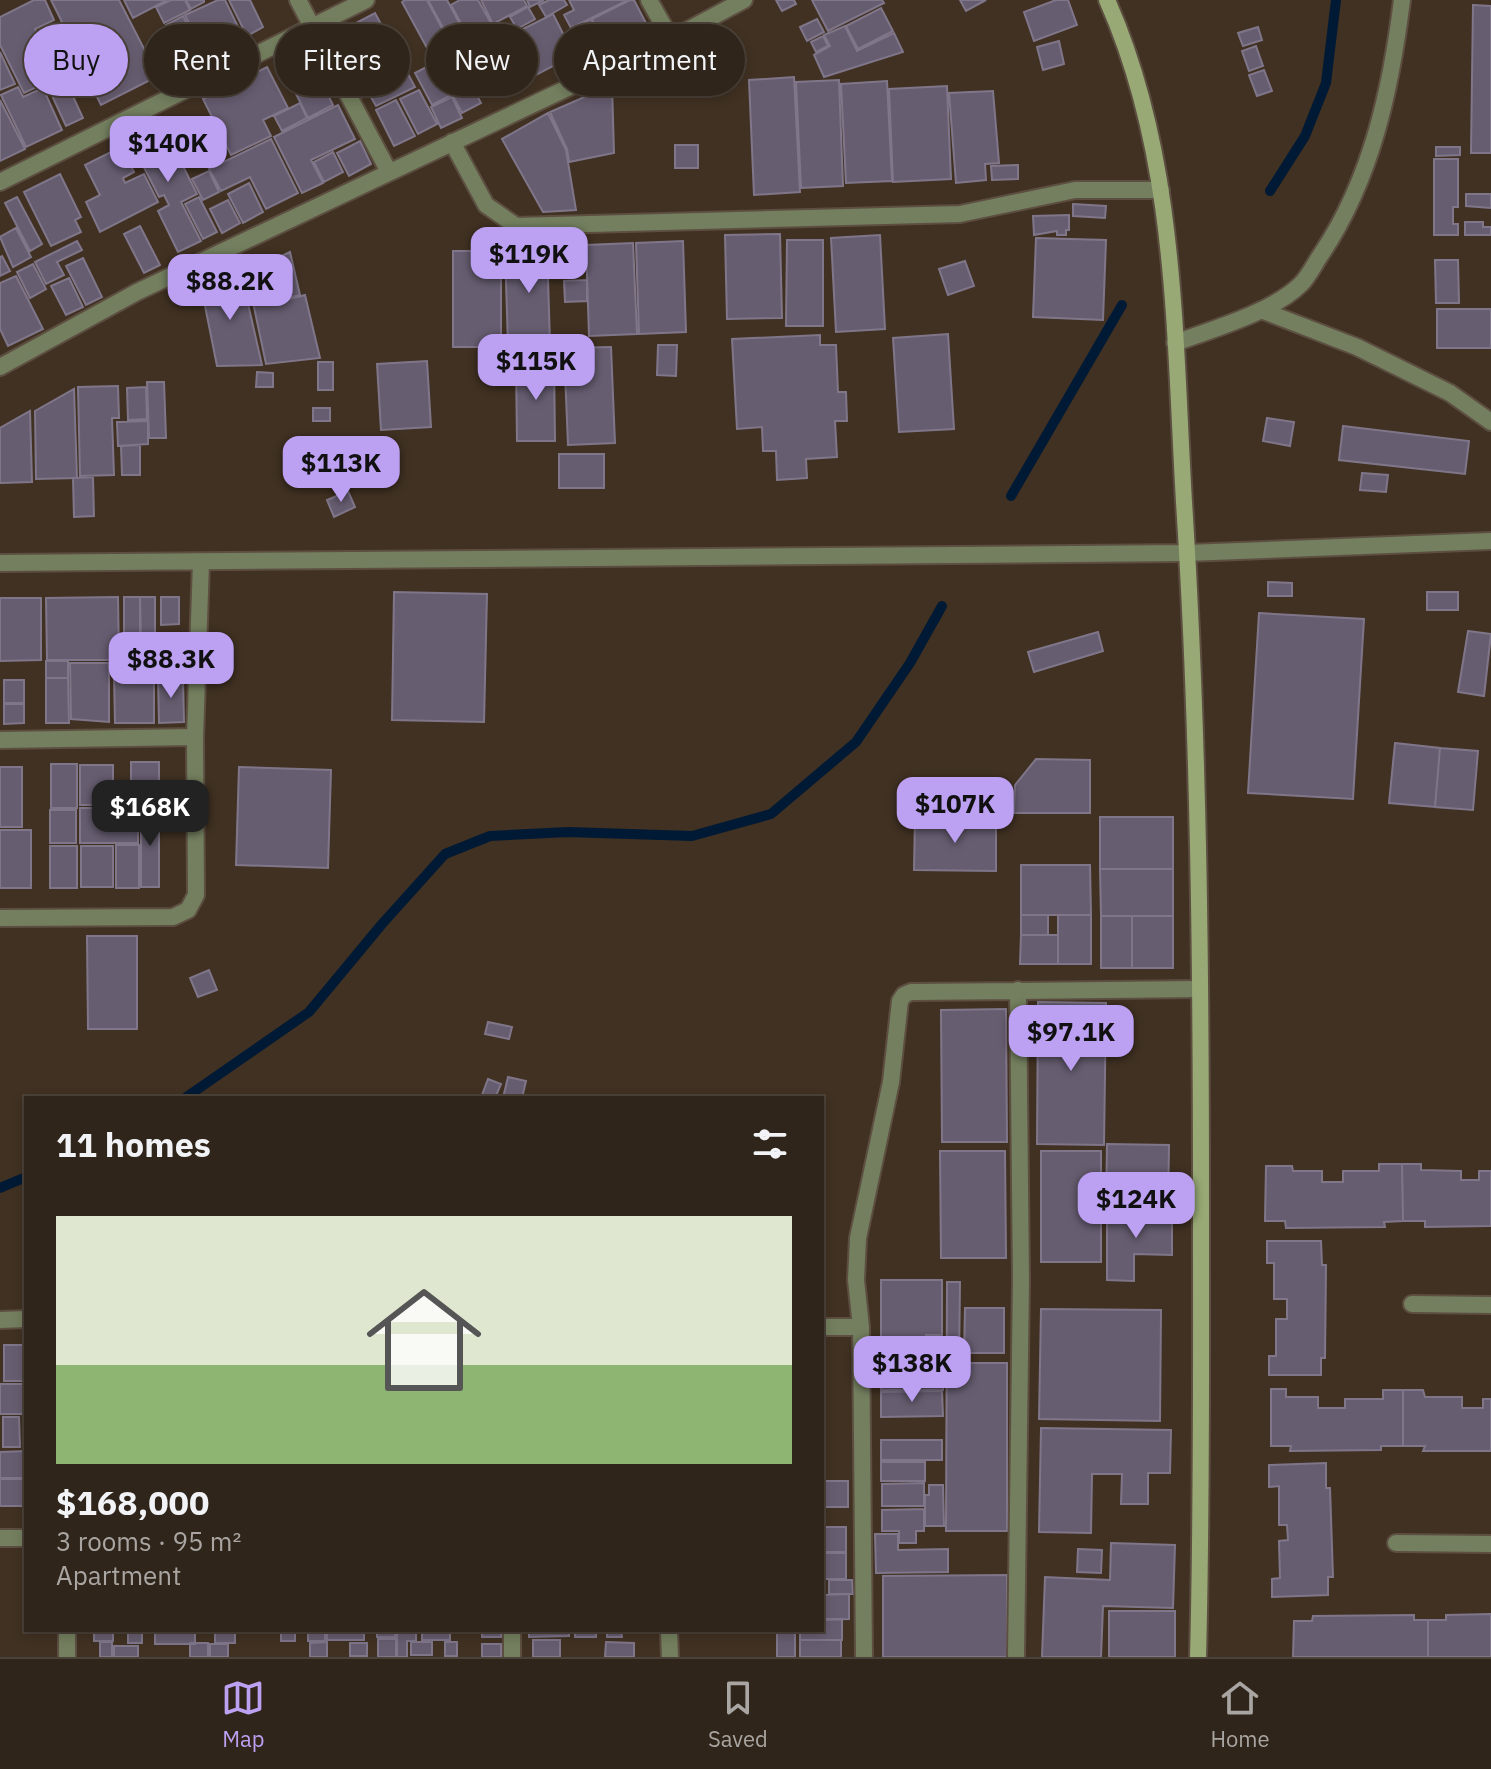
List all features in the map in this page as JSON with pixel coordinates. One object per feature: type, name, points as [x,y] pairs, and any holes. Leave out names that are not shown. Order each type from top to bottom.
[{"type":"street","points":[[298,0],[310,24]]},
{"type":"street","points":[[318,24],[366,0]]},
{"type":"street","points":[[649,0],[663,24]]},
{"type":"street","points":[[699,24],[744,0]]},
{"type":"street","points":[[1107,0],[1135,77],[1152,140],[1161,190],[1171,281],[1187,553],[1200,989],[1201,1530],[1198,1657]]},
{"type":"street","points":[[1175,343],[1261,310],[1301,284],[1332,238],[1357,188],[1394,66],[1402,0]]},
{"type":"street","points":[[0,182],[275,45]]},
{"type":"street","points":[[0,367],[137,292],[554,94]]},
{"type":"street","points":[[349,96],[389,172]]},
{"type":"street","points":[[452,142],[486,205],[516,226],[960,214],[1075,190],[1161,190]]},
{"type":"street","points":[[1261,310],[1357,347],[1450,393],[1491,422]]},
{"type":"street","points":[[0,563],[1187,553],[1491,541]]},
{"type":"street","points":[[0,918],[173,917],[188,910],[196,895],[195,737],[201,563]]},
{"type":"street","points":[[0,740],[195,737]]},
{"type":"street","points":[[864,1657],[861,1327],[856,1280],[858,1238],[891,1082],[900,1001],[911,992],[1200,989]]},
{"type":"street","points":[[1016,1657],[1021,1280],[1018,990]]},
{"type":"street","points":[[1412,1304],[1491,1305]]},
{"type":"street","points":[[0,1320],[24,1319]]},
{"type":"street","points":[[824,1327],[861,1327]]},
{"type":"street","points":[[0,1538],[24,1538]]},
{"type":"street","points":[[1396,1543],[1491,1544]]},
{"type":"street","points":[[67,1632],[67,1657]]},
{"type":"street","points":[[512,1632],[512,1657]]},
{"type":"street","points":[[669,1632],[670,1657]]},
{"type":"building","points":[[34,0],[45,0],[54,20],[46,24],[24,24],[24,93],[0,45],[0,17]]},
{"type":"building","points":[[51,0],[119,0],[144,49],[144,83],[128,91],[128,24],[58,24],[62,22]]},
{"type":"building","points":[[124,0],[167,0],[133,18]]},
{"type":"building","points":[[171,0],[185,0],[190,10],[164,23],[156,7]]},
{"type":"building","points":[[186,0],[204,0],[204,2],[191,9]]},
{"type":"building","points":[[218,0],[225,0],[237,24],[190,24],[185,15]]},
{"type":"building","points":[[229,0],[250,0],[263,27],[259,29],[259,24],[241,24]]},
{"type":"building","points":[[427,0],[440,24],[426,24],[426,46],[402,2]]},
{"type":"building","points":[[428,0],[447,0],[460,24],[441,24]]},
{"type":"building","points":[[460,0],[478,0],[491,24],[461,24],[451,5]]},
{"type":"building","points":[[481,0],[524,0],[527,6],[493,24]]},
{"type":"building","points":[[527,0],[544,0],[530,7]]},
{"type":"building","points":[[549,0],[564,0],[567,5],[546,17],[539,5]]},
{"type":"building","points":[[569,0],[628,0],[579,24],[569,24],[564,15],[574,10]]},
{"type":"building","points":[[634,0],[646,24],[594,24],[592,19]]},
{"type":"building","points":[[776,0],[794,0],[796,4],[782,11]]},
{"type":"building","points":[[812,0],[882,0],[884,3],[828,31]]},
{"type":"building","points":[[960,0],[986,0],[966,11]]},
{"type":"building","points":[[1056,0],[1068,0],[1077,25],[1034,41],[1024,12]]},
{"type":"building","points":[[1473,5],[1491,6],[1491,153],[1471,153]]},
{"type":"building","points":[[528,7],[535,19],[526,24],[514,24],[510,17]]},
{"type":"building","points":[[881,8],[893,31],[858,49],[846,26]]},
{"type":"building","points":[[375,13],[381,24],[354,24]]},
{"type":"building","points":[[553,14],[558,24],[554,24],[554,66],[538,74],[538,24],[533,24]]},
{"type":"building","points":[[183,16],[187,24],[168,24]]},
{"type":"building","points":[[817,19],[824,32],[807,41],[800,27]]},
{"type":"building","points":[[845,26],[857,51],[894,33],[903,52],[824,77],[814,55],[830,46],[824,35]]},
{"type":"building","points":[[1258,27],[1262,40],[1243,46],[1238,33]]},
{"type":"building","points":[[823,36],[828,46],[816,52],[811,42]]},
{"type":"building","points":[[1059,41],[1064,64],[1043,70],[1037,47]]},
{"type":"building","points":[[1256,46],[1263,66],[1249,71],[1242,51]]},
{"type":"building","points":[[0,52],[15,84],[0,90]]},
{"type":"building","points":[[267,67],[275,83],[275,96],[282,96],[288,108],[263,120],[271,136],[231,155],[203,99],[209,96],[259,96],[259,71]]},
{"type":"building","points":[[426,67],[426,94],[415,73]]},
{"type":"building","points":[[1264,70],[1272,91],[1257,96],[1249,75]]},
{"type":"building","points":[[794,77],[800,192],[754,195],[749,80]]},
{"type":"building","points":[[839,80],[843,186],[801,188],[796,82]]},
{"type":"building","points":[[887,81],[892,181],[846,183],[841,84]]},
{"type":"building","points":[[947,86],[951,179],[893,182],[889,89]]},
{"type":"building","points":[[18,87],[23,97],[47,96],[62,130],[26,147],[1,95]]},
{"type":"building","points":[[419,90],[437,124],[418,134],[400,99]]},
{"type":"building","points":[[993,91],[999,163],[985,164],[986,180],[956,183],[949,93]]},
{"type":"building","points":[[52,96],[73,96],[83,118],[66,126]]},
{"type":"building","points":[[96,96],[119,96],[101,105]]},
{"type":"building","points":[[297,96],[328,96],[333,105],[308,118]]},
{"type":"building","points":[[370,96],[397,96],[376,106]]},
{"type":"building","points":[[427,96],[449,96],[432,105]]},
{"type":"building","points":[[453,96],[477,96],[481,103],[462,113]]},
{"type":"building","points":[[587,96],[612,96],[614,153],[569,162],[567,149],[550,112]]},
{"type":"building","points":[[452,97],[462,118],[441,128],[431,107]]},
{"type":"building","points":[[0,100],[25,149],[0,161]]},
{"type":"building","points":[[396,100],[415,136],[394,146],[376,110]]},
{"type":"building","points":[[300,103],[307,118],[282,131],[274,116]]},
{"type":"building","points":[[338,105],[355,139],[311,160],[323,183],[302,193],[274,137]]},
{"type":"building","points":[[548,113],[566,150],[576,210],[543,212],[502,139]]},
{"type":"building","points":[[162,124],[197,194],[181,202],[201,241],[178,252],[158,211],[169,205],[164,195],[159,197],[130,140]]},
{"type":"building","points":[[271,139],[298,193],[266,209],[250,177],[221,191],[209,169]]},
{"type":"building","points":[[360,141],[371,164],[349,176],[337,153]]},
{"type":"building","points":[[675,145],[698,145],[698,168],[675,168]]},
{"type":"building","points":[[121,147],[134,172],[123,178],[125,183],[144,174],[158,202],[100,232],[86,202],[100,195],[85,165]]},
{"type":"building","points":[[1436,147],[1460,147],[1460,155],[1436,156]]},
{"type":"building","points":[[333,152],[343,172],[324,182],[314,162]]},
{"type":"building","points":[[1434,159],[1458,159],[1458,207],[1453,207],[1453,224],[1458,224],[1458,235],[1434,235]]},
{"type":"building","points":[[1018,165],[1018,179],[992,180],[991,166]]},
{"type":"building","points":[[209,171],[219,192],[203,200],[192,179]]},
{"type":"building","points":[[60,174],[81,217],[75,220],[81,232],[51,246],[24,192]]},
{"type":"building","points":[[249,183],[263,212],[243,223],[228,194]]},
{"type":"building","points":[[1466,194],[1491,194],[1491,208],[1466,206]]},
{"type":"building","points":[[17,197],[42,244],[30,251],[5,203]]},
{"type":"building","points":[[199,197],[217,232],[203,239],[185,204]]},
{"type":"building","points":[[228,200],[240,223],[222,233],[210,209]]},
{"type":"building","points":[[1073,204],[1106,206],[1105,218],[1073,216]]},
{"type":"building","points":[[1069,215],[1066,235],[1057,235],[1057,231],[1034,235],[1033,216]]},
{"type":"building","points":[[1465,222],[1483,222],[1483,227],[1491,227],[1491,235],[1465,235]]},
{"type":"building","points":[[140,226],[160,265],[144,273],[124,234]]},
{"type":"building","points":[[16,228],[31,257],[13,267],[0,237]]},
{"type":"building","points":[[780,234],[782,318],[727,319],[725,235]]},
{"type":"building","points":[[880,235],[885,329],[836,332],[831,238]]},
{"type":"building","points":[[1036,238],[1106,240],[1103,320],[1033,317]]},
{"type":"building","points":[[787,240],[823,240],[823,326],[786,326]]},
{"type":"building","points":[[77,241],[82,250],[57,262],[64,275],[46,284],[35,262]]},
{"type":"building","points":[[683,241],[686,332],[639,334],[636,243]]},
{"type":"building","points":[[633,243],[637,334],[589,336],[586,245]]},
{"type":"building","points":[[556,249],[557,278],[548,278],[550,344],[508,345],[505,251]]},
{"type":"building","points":[[453,251],[501,251],[501,347],[453,347]]},
{"type":"building","points":[[290,252],[300,295],[271,302],[267,288],[249,293],[245,273]]},
{"type":"building","points":[[0,257],[10,271],[0,276]]},
{"type":"building","points":[[83,258],[102,297],[86,305],[66,266]]},
{"type":"building","points":[[1435,260],[1458,260],[1459,303],[1436,303]]},
{"type":"building","points":[[965,261],[974,286],[948,295],[939,269]]},
{"type":"building","points":[[33,264],[46,289],[30,298],[17,272]]},
{"type":"building","points":[[241,273],[262,365],[217,366],[200,281]]},
{"type":"building","points":[[16,276],[43,329],[8,346],[0,329],[0,283]]},
{"type":"building","points":[[69,278],[83,307],[66,315],[51,286]]},
{"type":"building","points":[[587,280],[587,301],[565,302],[564,281]]},
{"type":"building","points":[[267,289],[270,304],[305,295],[320,358],[266,364],[251,293]]},
{"type":"building","points":[[1437,309],[1491,309],[1491,348],[1437,348]]},
{"type":"building","points":[[948,334],[954,429],[899,432],[893,338]]},
{"type":"building","points":[[820,335],[820,345],[836,345],[838,392],[846,392],[847,421],[835,421],[837,457],[806,459],[807,478],[777,480],[776,451],[763,451],[762,427],[737,429],[732,339]]},
{"type":"building","points":[[658,345],[677,345],[676,376],[657,375]]},
{"type":"building","points":[[611,347],[615,443],[568,445],[564,348]]},
{"type":"building","points":[[427,361],[431,427],[381,430],[377,364]]},
{"type":"building","points":[[318,362],[333,362],[333,390],[318,390]]},
{"type":"building","points":[[554,363],[555,441],[517,441],[516,364]]},
{"type":"building","points":[[257,372],[273,373],[273,387],[256,387]]},
{"type":"building","points":[[147,382],[164,382],[166,438],[149,438]]},
{"type":"building","points":[[118,386],[119,418],[112,418],[114,475],[80,476],[78,387]]},
{"type":"building","points":[[146,387],[147,419],[128,420],[127,388]]},
{"type":"building","points":[[74,389],[77,478],[36,479],[35,411]]},
{"type":"building","points":[[313,408],[330,408],[330,421],[313,421]]},
{"type":"building","points":[[30,411],[32,482],[0,483],[0,428]]},
{"type":"building","points":[[1267,418],[1294,422],[1290,446],[1263,441]]},
{"type":"building","points":[[148,421],[148,444],[118,446],[117,422]]},
{"type":"building","points":[[1343,426],[1469,441],[1465,474],[1339,460]]},
{"type":"building","points":[[140,445],[140,475],[122,475],[121,446]]},
{"type":"building","points":[[559,454],[604,454],[604,488],[559,488]]},
{"type":"building","points":[[1362,473],[1388,475],[1386,492],[1360,490]]},
{"type":"building","points":[[93,477],[94,516],[74,517],[73,478]]},
{"type":"building","points":[[348,491],[355,507],[334,517],[327,500]]},
{"type":"building","points":[[1268,582],[1292,583],[1292,596],[1268,596]]},
{"type":"building","points":[[394,592],[487,594],[484,722],[392,720]]},
{"type":"building","points":[[1427,592],[1458,592],[1458,610],[1427,610]]},
{"type":"building","points":[[118,597],[119,660],[47,660],[46,598]]},
{"type":"building","points":[[124,597],[140,597],[140,641],[124,641]]},
{"type":"building","points":[[140,597],[155,597],[155,640],[141,641]]},
{"type":"building","points":[[161,597],[179,597],[179,624],[161,625]]},
{"type":"building","points":[[0,598],[41,598],[41,660],[0,661]]},
{"type":"building","points":[[1259,613],[1364,619],[1353,799],[1248,793]]},
{"type":"building","points":[[1468,631],[1491,634],[1484,696],[1458,692]]},
{"type":"building","points":[[1098,632],[1103,651],[1034,672],[1028,652]]},
{"type":"building","points":[[181,660],[181,676],[114,676],[114,661]]},
{"type":"building","points":[[46,661],[68,661],[68,678],[46,678]]},
{"type":"building","points":[[70,663],[109,663],[109,722],[71,719]]},
{"type":"building","points":[[114,676],[154,676],[154,723],[115,723]]},
{"type":"building","points":[[158,677],[183,677],[184,722],[159,723]]},
{"type":"building","points":[[46,678],[68,678],[69,723],[46,723]]},
{"type":"building","points":[[4,680],[24,680],[24,703],[4,703]]},
{"type":"building","points":[[4,704],[24,704],[24,723],[4,724]]},
{"type":"building","points":[[1395,743],[1440,748],[1435,807],[1389,803]]},
{"type":"building","points":[[1440,748],[1478,751],[1473,810],[1435,807]]},
{"type":"building","points":[[1036,759],[1090,760],[1090,813],[1014,813],[1015,785]]},
{"type":"building","points":[[131,762],[159,762],[159,806],[131,806]]},
{"type":"building","points":[[51,764],[77,764],[77,808],[51,808]]},
{"type":"building","points":[[80,765],[113,765],[113,805],[80,805]]},
{"type":"building","points":[[0,767],[22,767],[22,827],[0,827]]},
{"type":"building","points":[[239,767],[331,770],[328,868],[236,865]]},
{"type":"building","points":[[80,808],[138,808],[138,843],[80,843]]},
{"type":"building","points":[[141,808],[159,808],[159,887],[141,887]]},
{"type":"building","points":[[50,810],[76,810],[76,843],[50,843]]},
{"type":"building","points":[[1100,817],[1173,817],[1173,869],[1100,869]]},
{"type":"building","points":[[915,818],[996,819],[996,871],[914,870]]},
{"type":"building","points":[[0,830],[31,830],[31,888],[0,888]]},
{"type":"building","points":[[116,845],[139,845],[139,888],[116,888]]},
{"type":"building","points":[[50,846],[77,846],[77,888],[50,888]]},
{"type":"building","points":[[81,846],[113,846],[113,887],[81,887]]},
{"type":"building","points":[[1021,865],[1090,865],[1091,915],[1021,915]]},
{"type":"building","points":[[1100,869],[1173,869],[1173,916],[1101,916]]},
{"type":"building","points":[[1021,915],[1048,915],[1048,935],[1021,935]]},
{"type":"building","points":[[1058,915],[1091,915],[1091,964],[1058,964]]},
{"type":"building","points":[[1101,916],[1132,916],[1132,968],[1101,968]]},
{"type":"building","points":[[1132,916],[1173,916],[1173,968],[1132,968]]},
{"type":"building","points":[[1021,935],[1058,935],[1058,964],[1020,964]]},
{"type":"building","points":[[87,936],[137,936],[137,1029],[88,1029]]},
{"type":"building","points":[[209,970],[217,990],[198,997],[190,978]]},
{"type":"building","points":[[1038,1002],[1106,1003],[1104,1145],[1037,1144]]},
{"type":"building","points":[[1006,1009],[1007,1142],[942,1142],[941,1010]]},
{"type":"building","points":[[488,1022],[512,1027],[509,1039],[485,1034]]},
{"type":"building","points":[[508,1077],[526,1081],[522,1096],[503,1096]]},
{"type":"building","points":[[488,1079],[501,1084],[496,1096],[482,1095]]},
{"type":"building","points":[[1107,1144],[1169,1145],[1168,1207],[1106,1206]]},
{"type":"building","points":[[940,1151],[1005,1151],[1006,1258],[941,1258]]},
{"type":"building","points":[[1041,1151],[1101,1151],[1101,1262],[1041,1262]]},
{"type":"building","points":[[1379,1164],[1402,1164],[1403,1221],[1384,1222],[1385,1227],[1286,1228],[1285,1221],[1265,1221],[1266,1166],[1292,1166],[1293,1171],[1322,1171],[1322,1182],[1343,1182],[1343,1171],[1379,1171]]},
{"type":"building","points":[[1402,1164],[1421,1164],[1421,1170],[1461,1171],[1461,1180],[1479,1180],[1479,1171],[1491,1171],[1491,1226],[1425,1227],[1425,1221],[1403,1221]]},
{"type":"building","points":[[1107,1211],[1172,1211],[1172,1255],[1134,1254],[1134,1281],[1107,1280]]},
{"type":"building","points":[[1267,1241],[1321,1241],[1322,1265],[1326,1265],[1325,1358],[1321,1358],[1321,1375],[1269,1375],[1269,1356],[1276,1356],[1276,1319],[1287,1319],[1287,1299],[1274,1299],[1274,1263],[1267,1263]]},
{"type":"building","points":[[881,1280],[942,1280],[942,1335],[926,1335],[926,1357],[919,1357],[919,1347],[881,1347]]},
{"type":"building","points":[[947,1282],[960,1282],[959,1363],[1007,1363],[1007,1531],[946,1531]]},
{"type":"building","points":[[965,1308],[1004,1308],[1004,1353],[964,1353]]},
{"type":"building","points":[[1041,1309],[1161,1310],[1160,1421],[1039,1419]]},
{"type":"building","points":[[928,1337],[942,1337],[943,1390],[881,1390],[881,1349],[918,1349],[918,1359],[928,1359]]},
{"type":"building","points":[[4,1345],[23,1345],[24,1381],[4,1381]]},
{"type":"building","points":[[0,1384],[24,1384],[24,1414],[0,1414]]},
{"type":"building","points":[[1271,1389],[1286,1389],[1286,1397],[1318,1397],[1318,1408],[1345,1408],[1345,1399],[1383,1399],[1383,1390],[1403,1390],[1403,1446],[1381,1446],[1381,1450],[1290,1451],[1291,1446],[1271,1446]]},
{"type":"building","points":[[1403,1390],[1423,1390],[1425,1397],[1462,1397],[1462,1408],[1483,1408],[1483,1399],[1491,1399],[1491,1451],[1423,1451],[1425,1446],[1403,1446]]},
{"type":"building","points":[[942,1391],[943,1416],[881,1417],[881,1392]]},
{"type":"building","points":[[3,1417],[19,1417],[20,1447],[3,1447]]},
{"type":"building","points":[[1041,1428],[1171,1430],[1170,1473],[1148,1473],[1148,1504],[1121,1504],[1122,1474],[1092,1474],[1091,1533],[1039,1532]]},
{"type":"building","points":[[881,1440],[942,1440],[942,1460],[881,1460]]},
{"type":"building","points":[[24,1451],[24,1478],[0,1478],[0,1452]]},
{"type":"building","points":[[881,1462],[925,1462],[925,1481],[881,1481]]},
{"type":"building","points":[[1326,1463],[1326,1488],[1330,1488],[1333,1577],[1328,1577],[1328,1595],[1272,1597],[1272,1579],[1280,1578],[1279,1541],[1288,1540],[1287,1525],[1279,1525],[1279,1486],[1269,1487],[1269,1465]]},
{"type":"building","points":[[0,1479],[24,1479],[24,1506],[0,1506]]},
{"type":"building","points":[[824,1481],[848,1481],[848,1507],[824,1507]]},
{"type":"building","points":[[924,1483],[924,1506],[882,1506],[882,1484]]},
{"type":"building","points":[[929,1485],[943,1485],[944,1526],[925,1526],[925,1495],[929,1495]]},
{"type":"building","points":[[924,1509],[924,1531],[916,1531],[916,1543],[899,1543],[899,1531],[882,1531],[882,1510]]},
{"type":"building","points":[[824,1527],[846,1527],[846,1552],[824,1552]]},
{"type":"building","points":[[875,1534],[898,1534],[898,1550],[948,1549],[948,1572],[876,1573]]},
{"type":"building","points":[[1111,1543],[1175,1545],[1173,1608],[1103,1606],[1101,1657],[1042,1657],[1045,1577],[1110,1580]]},
{"type":"building","points":[[1078,1549],[1102,1550],[1101,1573],[1077,1572]]},
{"type":"building","points":[[824,1553],[846,1553],[846,1579],[824,1579]]},
{"type":"building","points":[[1007,1575],[1007,1657],[883,1657],[883,1576]]},
{"type":"building","points":[[829,1580],[852,1580],[853,1594],[829,1594]]},
{"type":"building","points":[[849,1594],[849,1619],[824,1620],[824,1595]]},
{"type":"building","points":[[1109,1611],[1175,1611],[1175,1657],[1109,1657]]},
{"type":"building","points":[[1491,1614],[1491,1657],[1428,1657],[1428,1620],[1446,1620],[1446,1615]]},
{"type":"building","points":[[1414,1615],[1414,1620],[1428,1620],[1428,1657],[1293,1657],[1294,1621],[1312,1621],[1313,1616]]},
{"type":"building","points":[[824,1619],[842,1619],[842,1640],[800,1640],[800,1632],[824,1632]]},
{"type":"building","points":[[94,1632],[113,1632],[113,1641],[94,1641]]},
{"type":"building","points":[[128,1632],[142,1632],[142,1643],[128,1643]]},
{"type":"building","points":[[155,1632],[195,1632],[195,1644],[155,1644]]},
{"type":"building","points":[[215,1632],[235,1632],[235,1643],[215,1643]]},
{"type":"building","points":[[281,1632],[295,1632],[295,1641],[281,1641]]},
{"type":"building","points":[[308,1632],[325,1632],[325,1641],[308,1641]]},
{"type":"building","points":[[327,1632],[364,1632],[364,1640],[327,1640]]},
{"type":"building","points":[[377,1632],[395,1632],[395,1637],[377,1637]]},
{"type":"building","points":[[397,1632],[416,1632],[416,1641],[407,1641],[407,1657],[397,1657]]},
{"type":"building","points":[[422,1632],[450,1632],[450,1640],[422,1640]]},
{"type":"building","points":[[482,1632],[501,1632],[501,1637],[482,1637]]},
{"type":"building","points":[[529,1632],[569,1632],[569,1636],[529,1637]]},
{"type":"building","points":[[575,1632],[596,1632],[596,1637],[575,1637]]},
{"type":"building","points":[[607,1632],[621,1632],[622,1637],[607,1637]]},
{"type":"building","points":[[777,1633],[795,1633],[795,1657],[777,1657]]},
{"type":"building","points":[[378,1639],[396,1639],[396,1657],[378,1657]]},
{"type":"building","points":[[533,1640],[560,1640],[560,1657],[533,1657]]},
{"type":"building","points":[[800,1640],[841,1640],[841,1657],[800,1657]]},
{"type":"building","points":[[100,1642],[112,1642],[112,1657],[100,1657]]},
{"type":"building","points":[[327,1642],[327,1657],[310,1657],[310,1643]]},
{"type":"building","points":[[411,1642],[432,1642],[432,1655],[411,1655]]},
{"type":"building","points":[[445,1642],[457,1642],[457,1656],[445,1656]]},
{"type":"building","points":[[606,1642],[634,1643],[634,1657],[605,1657]]},
{"type":"building","points":[[190,1643],[208,1643],[208,1657],[190,1657]]},
{"type":"building","points":[[350,1643],[367,1643],[367,1656],[350,1656]]},
{"type":"building","points":[[210,1644],[228,1644],[228,1657],[210,1657]]},
{"type":"building","points":[[482,1644],[501,1644],[501,1657],[482,1657]]},
{"type":"building","points":[[114,1646],[138,1646],[138,1657],[114,1657]]},
{"type":"waterway","points":[[1270,191],[1305,136],[1326,83],[1336,0]]},
{"type":"waterway","points":[[1011,496],[1122,305]]},
{"type":"waterway","points":[[188,1096],[309,1012],[445,854],[490,836],[568,832],[692,836],[771,814],[856,742],[910,663],[942,606]]},
{"type":"waterway","points":[[0,1188],[24,1178]]}]
